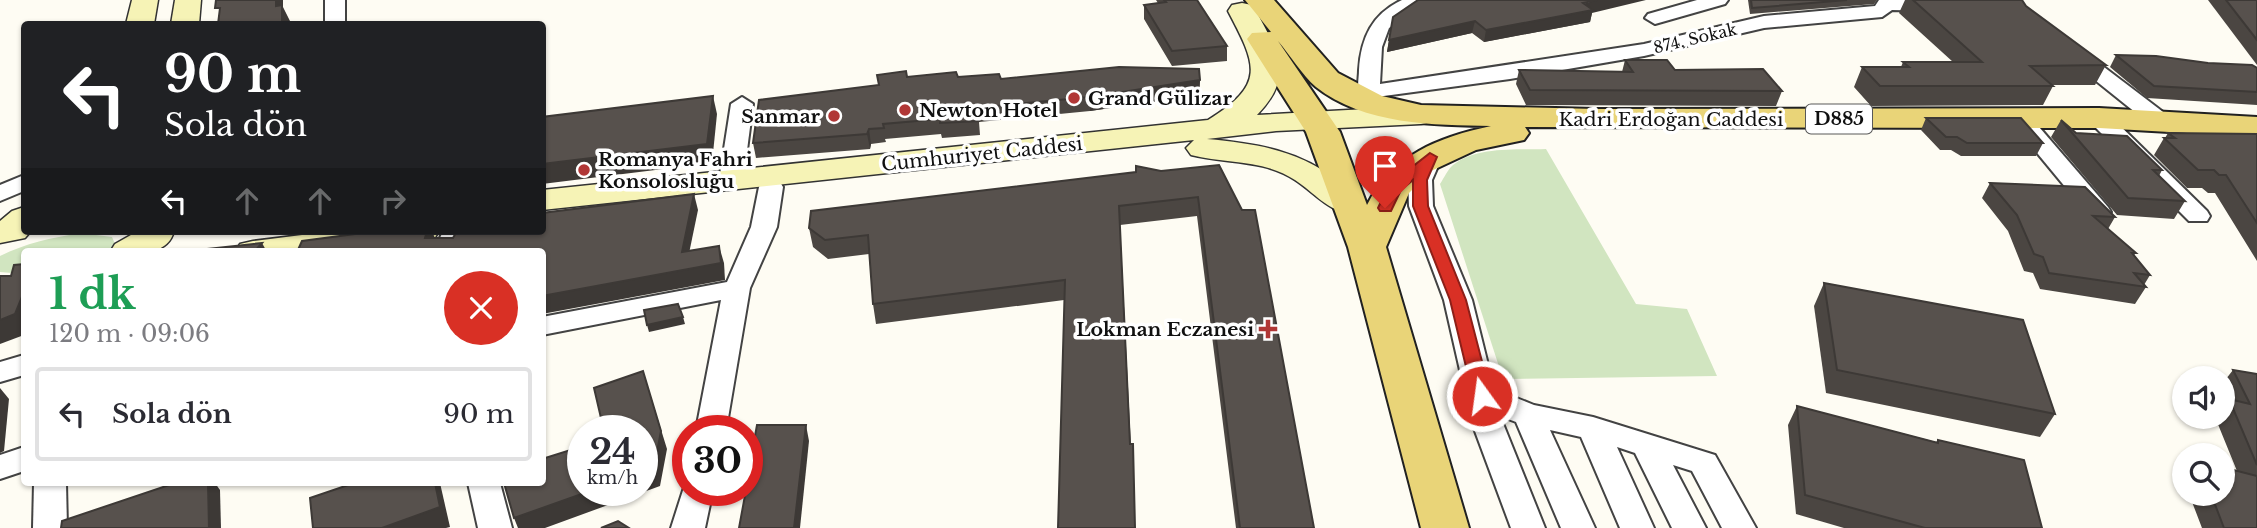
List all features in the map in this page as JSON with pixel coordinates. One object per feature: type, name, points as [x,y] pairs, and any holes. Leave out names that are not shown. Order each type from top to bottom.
[{"type":"main road","points":[[141,21],[145,0]]},
{"type":"main road","points":[[185,21],[188,0]]},
{"type":"main road","points":[[1245,4],[1319,125],[1367,247],[1445,528]]},
{"type":"main road","points":[[1206,138],[1255,103],[1262,83],[1265,59],[1245,4]]},
{"type":"main road","name":"D885","points":[[1245,4],[1327,80],[1371,103],[1421,115]]},
{"type":"main road","name":"Kadri Erdoğan Caddesi","points":[[1421,115],[1597,119],[2099,118],[2257,127]]},
{"type":"main road","name":"Cumhuriyet Caddesi","points":[[546,215],[771,187],[1421,115]]},
{"type":"main road","points":[[1367,247],[1394,188],[1430,157],[1481,138],[1597,119]]},
{"type":"main road","points":[[1206,138],[1262,154],[1306,172],[1348,204]]},
{"type":"main road","name":"Cumhuriyet Caddesi","points":[[546,200],[1206,138]]},
{"type":"main road","points":[[135,248],[155,235]]},
{"type":"main road","points":[[306,248],[394,235]]},
{"type":"street","points":[[335,0],[335,21]]},
{"type":"street","points":[[1369,92],[1371,40],[1378,24],[1400,7],[1418,0]]},
{"type":"street","points":[[1655,18],[1718,0]]},
{"type":"street","name":"874. Sokak","points":[[1369,92],[1510,73],[1631,52],[1764,22],[1882,11],[1886,4],[1953,5]]},
{"type":"street","points":[[2055,39],[2159,120]]},
{"type":"street","points":[[731,181],[743,104]]},
{"type":"street","points":[[2099,118],[2198,216]]},
{"type":"street","points":[[2020,119],[2103,216]]},
{"type":"street","points":[[1430,157],[1420,180],[1421,206],[1458,300],[1487,423],[1528,528]]},
{"type":"street","points":[[0,194],[21,183]]},
{"type":"street","points":[[714,415],[737,288],[764,227],[771,187]]},
{"type":"street","points":[[546,325],[737,288]]},
{"type":"street","points":[[0,372],[21,366]]},
{"type":"street","points":[[1482,396],[1528,415],[1593,428],[1704,463],[1739,528]]},
{"type":"street","points":[[1528,415],[1578,528]]},
{"type":"street","points":[[1593,428],[1637,528]]},
{"type":"street","points":[[1647,445],[1689,528]]},
{"type":"street","points":[[0,467],[21,460]]},
{"type":"street","points":[[50,486],[50,528]]},
{"type":"street","points":[[485,486],[495,528]]},
{"type":"street","points":[[688,528],[693,506]]},
{"type":"green space","points":[[1546,149],[1636,304],[1687,309],[1717,376],[1503,379],[1440,184],[1453,165],[1474,155],[1498,150]]},
{"type":"green space","points":[[71,235],[96,235],[112,237],[115,244],[110,248],[21,248],[21,274],[0,272],[0,256],[19,248]]},
{"type":"building","points":[[216,0],[276,0],[276,6],[282,5],[282,21],[218,21],[220,8],[215,8]]},
{"type":"building","points":[[1164,0],[1197,0],[1227,46],[1172,51],[1144,5],[1166,2]]},
{"type":"building","points":[[1418,0],[1597,0],[1583,3],[1593,10],[1486,30],[1475,21],[1389,40],[1393,17]]},
{"type":"building","points":[[1751,0],[1847,0],[1752,8]]},
{"type":"building","points":[[1913,0],[2022,0],[2026,6],[2106,65],[2030,66],[2053,86],[1880,86],[1862,67],[1909,67],[1903,62],[1982,62]]},
{"type":"building","points":[[2226,0],[2257,0],[2257,40]]},
{"type":"building","points":[[2116,55],[2252,65],[2257,68],[2257,92],[2154,86]]},
{"type":"building","points":[[1625,60],[1667,60],[1675,70],[1763,69],[1782,91],[1530,90],[1519,70],[1633,72]]},
{"type":"building","points":[[1119,67],[1199,69],[1200,80],[1090,97],[975,108],[979,121],[940,123],[940,119],[883,124],[884,128],[869,129],[867,134],[753,143],[759,100],[879,85],[877,75],[906,71],[907,77],[956,72],[958,77],[999,74],[1001,79]]},
{"type":"building","points":[[713,96],[707,144],[546,164],[546,117]]},
{"type":"building","points":[[1926,118],[2021,118],[2043,143],[1967,143],[1957,137],[1946,137]]},
{"type":"building","points":[[2061,120],[2076,133],[2127,136],[2162,170],[2153,170],[2185,201],[2128,198]]},
{"type":"building","points":[[2168,133],[2257,134],[2257,223],[2226,175],[2219,175],[2214,170],[2198,170],[2164,138],[2175,138]]},
{"type":"building","points":[[1219,165],[1242,210],[1255,210],[1314,528],[1240,528],[1198,197],[1119,206],[1130,444],[1133,444],[1135,528],[1058,528],[1065,280],[873,304],[868,235],[825,240],[809,228],[811,211],[1136,172],[1136,166],[1161,171]]},
{"type":"building","points":[[1990,183],[2085,187],[2115,217],[2093,216],[2136,253],[2132,253],[2150,275],[2134,273],[2146,287],[2049,273],[2043,257],[2034,254],[2017,215]]},
{"type":"building","points":[[694,194],[682,252],[719,246],[721,263],[546,295],[546,248],[299,248],[302,241],[348,235],[426,235],[425,238],[453,238],[455,235],[546,235],[546,212]]},
{"type":"building","points":[[262,243],[258,248],[216,248]]},
{"type":"building","points":[[21,264],[21,299],[15,314],[0,320],[0,276],[11,276],[14,265]]},
{"type":"building","points":[[1824,283],[2023,320],[2055,414],[1837,370]]},
{"type":"building","points":[[678,304],[683,317],[647,325],[644,310]]},
{"type":"building","points":[[2235,370],[2257,374],[2257,465],[2235,413],[2235,400],[2250,404]]},
{"type":"building","points":[[643,371],[656,415],[600,415],[594,388]]},
{"type":"building","points":[[1797,406],[1938,443],[1938,440],[2024,460],[2042,528],[1925,528],[1805,495]]},
{"type":"building","points":[[658,421],[661,431],[658,447]]},
{"type":"building","points":[[763,425],[806,425],[794,528],[739,528],[743,506],[763,506]]},
{"type":"building","points":[[567,451],[567,499],[514,518],[505,486],[546,486],[546,458]]},
{"type":"building","points":[[2235,470],[2257,476],[2257,528],[2224,528],[2216,506],[2235,506]]},
{"type":"building","points":[[166,486],[208,486],[209,528],[61,528],[62,521]]},
{"type":"building","points":[[345,486],[436,486],[440,507],[382,528],[313,528],[310,498]]},
{"type":"building","points":[[618,521],[629,528],[601,528]]},
{"type":"place","name":"Grand Gülizar","points":[[1074,98]]},
{"type":"place","name":"Newton Hotel","points":[[905,110]]},
{"type":"place","name":"Sanmar","points":[[834,116]]},
{"type":"place","name":"Romanya Fahri Konsolosluğu","points":[[584,170]]},
{"type":"place","name":"Lokman Eczanesi","points":[[1268,329]]},
{"type":"route","points":[[1385,208],[1394,188],[1430,157],[1420,180],[1421,206],[1458,300],[1482,396]]}]
